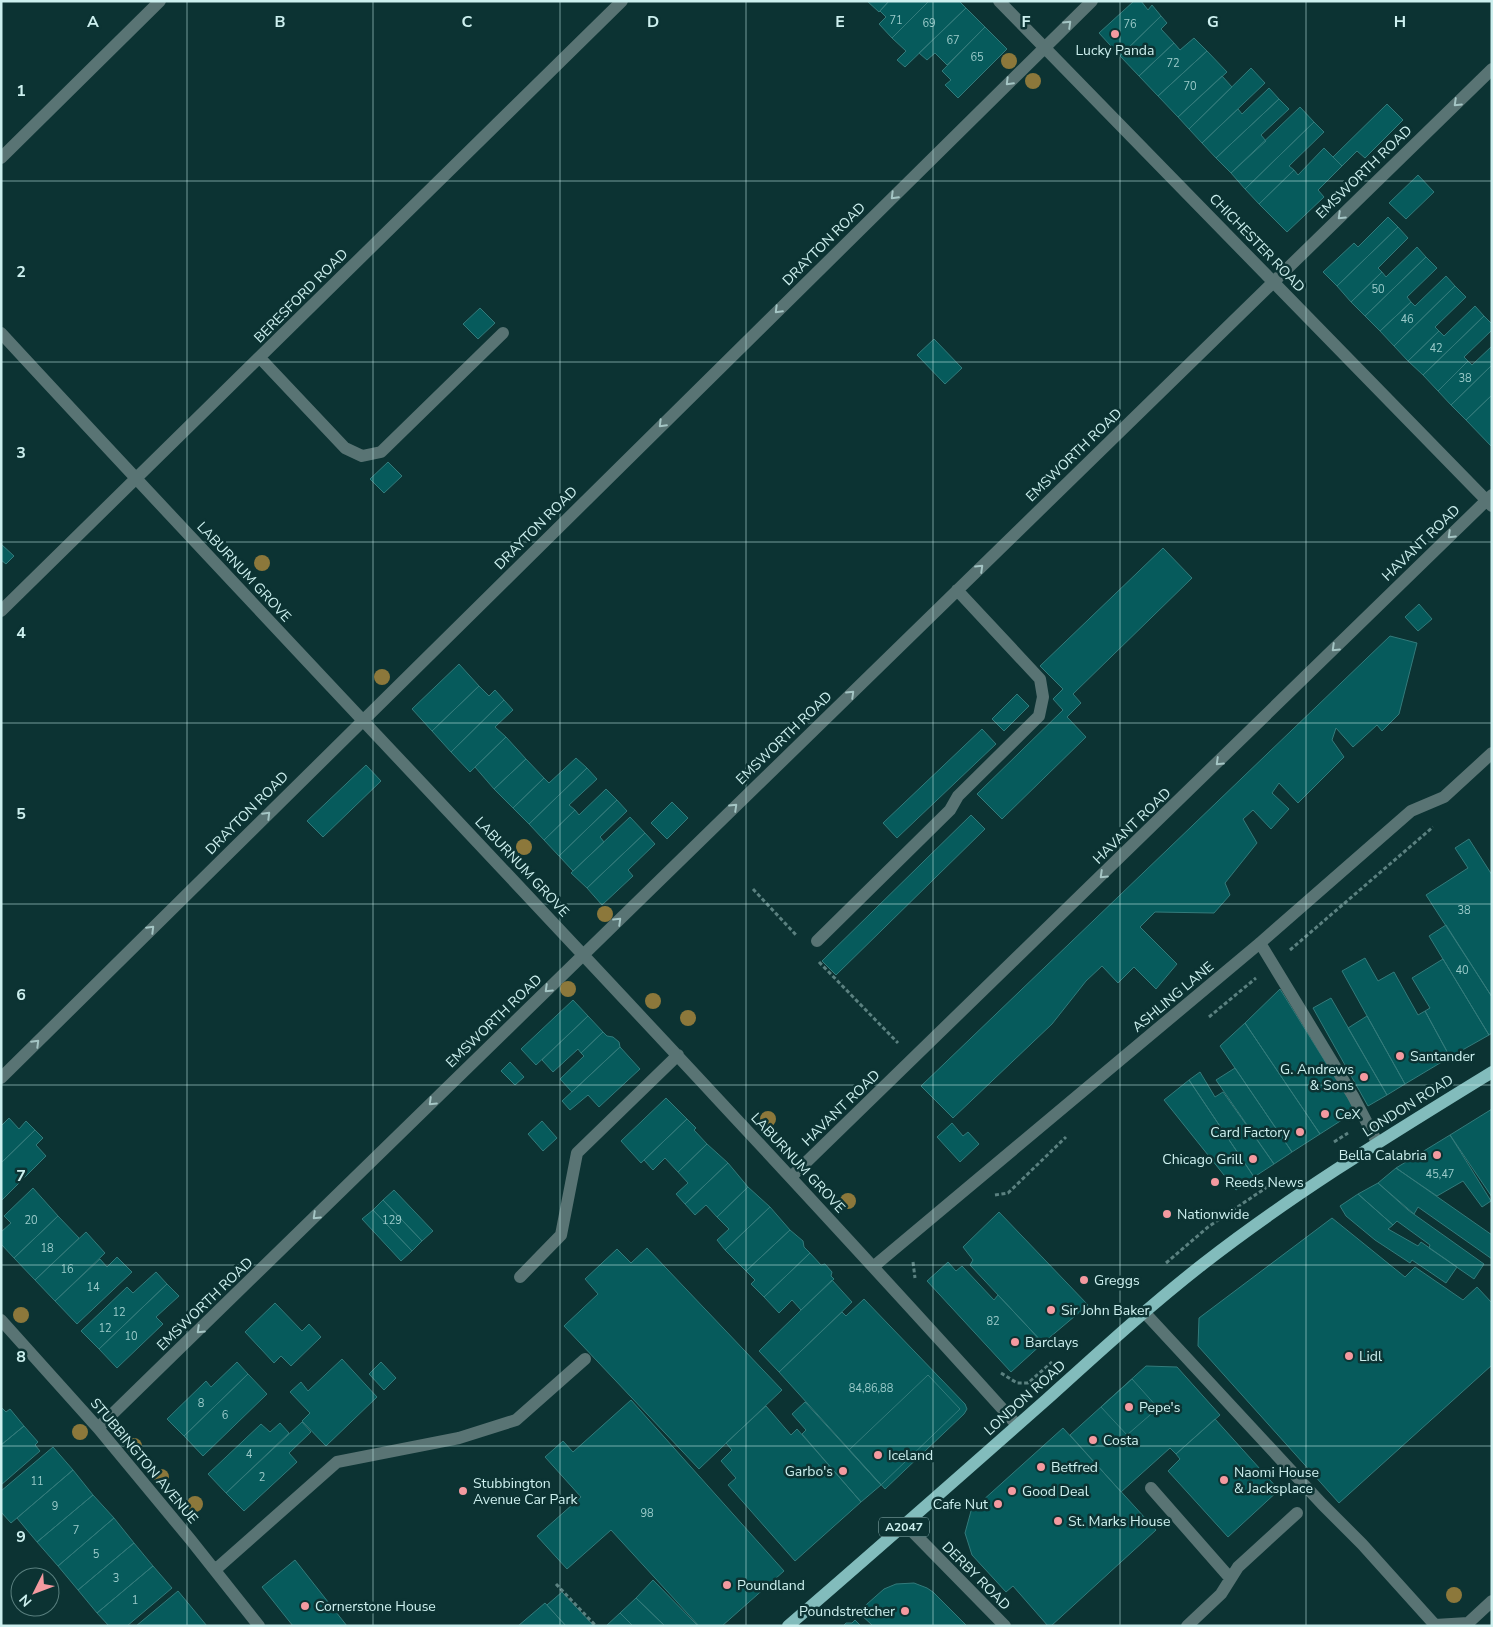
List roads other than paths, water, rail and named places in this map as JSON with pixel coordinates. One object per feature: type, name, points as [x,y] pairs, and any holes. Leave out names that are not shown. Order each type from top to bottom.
[{"type":"main road","name":"LONDON ROAD","points":[[788,1626],[906,1525],[1144,1313],[1201,1266],[1302,1192],[1377,1142],[1492,1072]]},
{"type":"street","points":[[1,158],[160,1]]},
{"type":"street","name":"BERESFORD ROAD","points":[[1,611],[622,1]]},
{"type":"street","name":"CHICHESTER ROAD","points":[[999,1],[1490,501]]},
{"type":"street","name":"DRAYTON ROAD","points":[[1,1078],[1092,1]]},
{"type":"street","name":"EMSWORTH ROAD","points":[[98,1428],[1492,69]]},
{"type":"street","name":"LABURNUM GROVE","points":[[1,333],[136,480],[678,1055],[1017,1425]]},
{"type":"street","points":[[260,358],[345,448],[362,456],[380,452],[503,333]]},
{"type":"street","name":"HAVANT ROAD","points":[[791,1177],[1490,501]]},
{"type":"street","points":[[817,941],[950,810],[958,796],[1038,716],[1043,697],[1040,679],[957,590]]},
{"type":"street","name":"ASHLING LANE","points":[[873,1267],[1260,943],[1411,811],[1444,797],[1492,753]]},
{"type":"street","points":[[1260,943],[1353,1096],[1377,1142]]},
{"type":"street","points":[[520,1277],[561,1235],[578,1153],[678,1055]]},
{"type":"street","points":[[1144,1313],[1435,1626],[1467,1624],[1492,1601]]},
{"type":"street","name":"STUBBINGTON AVENUE","points":[[1,1320],[98,1428],[259,1626]]},
{"type":"street","points":[[215,1570],[336,1462],[467,1436],[516,1420],[584,1359]]},
{"type":"street","points":[[1151,1488],[1230,1578]]},
{"type":"street","points":[[1187,1626],[1221,1594],[1238,1567],[1297,1514]]},
{"type":"street","name":"DERBY ROAD","points":[[906,1525],[1005,1626]]},
{"type":"place","name":"Lucky Panda","points":[[1115,34]]},
{"type":"place","name":"Santander","points":[[1400,1056]]},
{"type":"place","name":"G. Andrews & Sons","points":[[1364,1077]]},
{"type":"place","name":"CeX","points":[[1325,1114]]},
{"type":"place","name":"Card Factory","points":[[1300,1132]]},
{"type":"place","name":"Bella Calabria","points":[[1437,1155]]},
{"type":"place","name":"Chicago Grill","points":[[1253,1159]]},
{"type":"place","name":"Reeds News","points":[[1215,1182]]},
{"type":"place","name":"Nationwide","points":[[1167,1214]]},
{"type":"place","name":"Greggs","points":[[1084,1280]]},
{"type":"place","name":"Sir John Baker","points":[[1051,1310]]},
{"type":"place","name":"Barclays","points":[[1015,1342]]},
{"type":"place","name":"Lidl","points":[[1349,1356]]},
{"type":"place","name":"Pepe's","points":[[1129,1407]]},
{"type":"place","name":"Costa","points":[[1093,1440]]},
{"type":"place","name":"Iceland","points":[[878,1455]]},
{"type":"place","name":"Betfred","points":[[1041,1467]]},
{"type":"place","name":"Garbo's","points":[[843,1471]]},
{"type":"place","name":"Naomi House & Jacksplace","points":[[1224,1480]]},
{"type":"place","name":"Stubbington Avenue Car Park","points":[[463,1491]]},
{"type":"place","name":"Good Deal","points":[[1012,1491]]},
{"type":"place","name":"Cafe Nut","points":[[998,1504]]},
{"type":"place","name":"St. Marks House","points":[[1058,1521]]},
{"type":"place","name":"Poundland","points":[[727,1585]]},
{"type":"place","name":"Cornerstone House","points":[[305,1606]]},
{"type":"place","name":"Poundstretcher","points":[[905,1611]]}]
